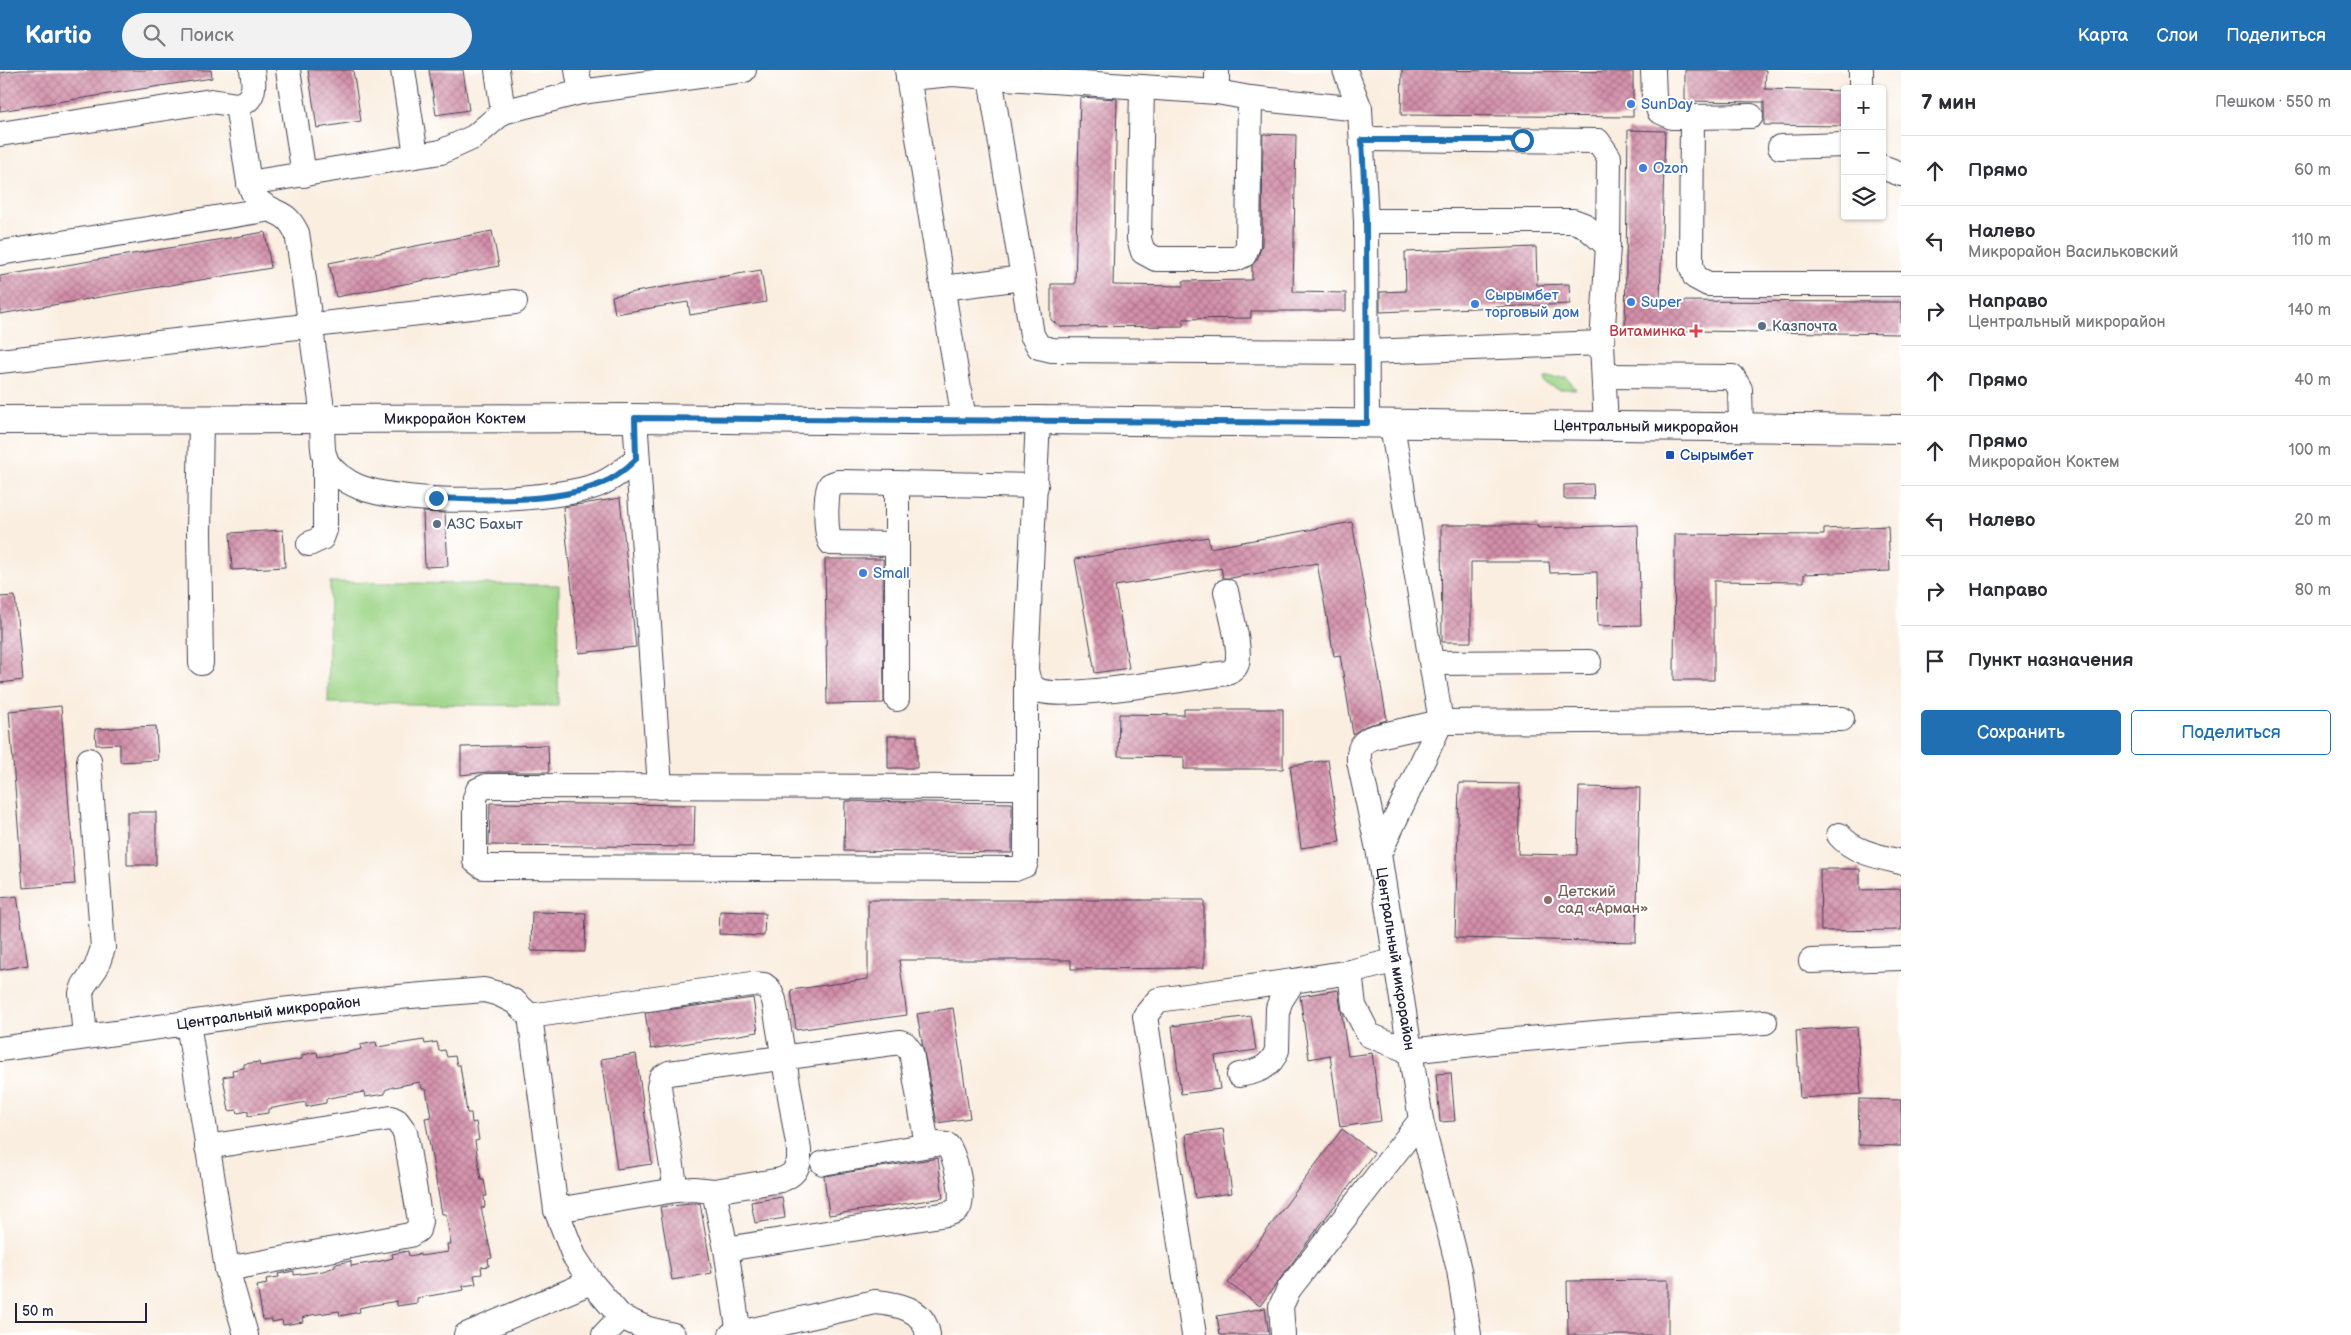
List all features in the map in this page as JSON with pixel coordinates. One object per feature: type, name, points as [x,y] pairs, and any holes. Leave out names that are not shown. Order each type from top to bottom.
[{"type":"main road","name":"Микрорайон Коктем","points":[[0,420],[201,421],[635,418],[964,420]]},
{"type":"main road","name":"Центральный микрорайон","points":[[964,420],[1901,429]]},
{"type":"street","points":[[0,134],[211,101],[237,105],[243,103],[253,92],[255,85],[252,70]]},
{"type":"street","points":[[288,70],[304,175]]},
{"type":"street","points":[[403,70],[416,155]]},
{"type":"street","points":[[496,70],[504,112]]},
{"type":"street","points":[[249,183],[441,152],[474,136],[504,112],[579,81],[744,70]]},
{"type":"street","points":[[1345,70],[1360,109],[1366,221],[1366,352],[1432,663],[1441,722]]},
{"type":"street","points":[[1653,70],[1654,98],[1659,111],[1672,116],[1750,116]]},
{"type":"street","points":[[1861,70],[1861,85]]},
{"type":"street","points":[[964,420],[907,74],[989,73],[1142,87],[1218,81],[1250,98],[1360,109]]},
{"type":"street","points":[[989,73],[1032,335],[1039,347],[1045,349],[1366,352],[1602,343]]},
{"type":"street","points":[[1142,87],[1139,239],[1144,252],[1156,259],[1235,259],[1244,255],[1248,245],[1250,98]]},
{"type":"street","points":[[237,105],[249,183],[260,203],[283,214],[297,232],[323,420],[325,458],[325,530],[322,538],[309,544]]},
{"type":"street","points":[[1692,117],[1691,264],[1695,278],[1708,284],[1901,284]]},
{"type":"street","points":[[1362,140],[1598,141],[1609,157],[1608,246],[1602,343],[1606,427]]},
{"type":"street","points":[[1780,147],[1841,145]]},
{"type":"street","points":[[1886,168],[1901,174]]},
{"type":"street","points":[[0,253],[272,209]]},
{"type":"street","points":[[1366,221],[1573,220],[1584,225],[1608,246]]},
{"type":"street","points":[[943,288],[1023,278]]},
{"type":"street","points":[[0,362],[515,302]]},
{"type":"street","points":[[1604,376],[1733,377],[1740,389],[1741,428]]},
{"type":"street","points":[[635,418],[636,459],[660,787]]},
{"type":"street","points":[[1026,787],[481,788],[475,798],[475,861],[483,867],[1015,870],[1024,865],[1026,861],[1026,787],[1026,669],[1038,420]]},
{"type":"street","points":[[201,421],[199,532],[201,663]]},
{"type":"street","points":[[325,458],[334,471],[359,487],[415,497],[457,499],[513,498],[572,492],[593,487],[610,480],[624,471],[636,459]]},
{"type":"street","points":[[896,544],[834,543],[829,541],[827,536],[827,493],[830,485],[838,482],[1036,486]]},
{"type":"street","points":[[897,483],[897,699]]},
{"type":"street","points":[[1026,669],[1029,680],[1034,688],[1055,693],[1086,692],[1227,673],[1236,666],[1238,654],[1226,591]]},
{"type":"street","points":[[1432,663],[1590,662]]},
{"type":"street","points":[[1380,854],[1358,753],[1366,740],[1441,722],[1842,718]]},
{"type":"street","name":"Центральный микрорайон","points":[[1441,722],[1380,854],[1421,1120],[1459,1270],[1469,1335]]},
{"type":"street","points":[[85,1037],[81,993],[96,968],[103,948],[89,760]]},
{"type":"street","points":[[1839,835],[1847,844],[1882,858],[1901,862]]},
{"type":"street","points":[[1811,961],[1901,958]]},
{"type":"street","points":[[1194,1335],[1145,1016],[1158,1000],[1350,972],[1397,960]]},
{"type":"street","points":[[1350,972],[1354,1006],[1369,1035],[1409,1051],[1492,1042],[1765,1022]]},
{"type":"street","points":[[1239,1075],[1261,1070],[1275,1056],[1278,1050],[1278,1008],[1294,981]]},
{"type":"street","points":[[556,1210],[676,1190],[714,1191],[781,1180],[790,1176],[796,1170],[799,1150],[784,1056],[772,994],[764,985],[758,984],[530,1016],[556,1210],[571,1248],[591,1282],[621,1317],[648,1329],[673,1335]]},
{"type":"street","name":"Центральный микрорайон","points":[[0,1049],[310,1006],[484,990],[499,994],[515,1002],[530,1016]]},
{"type":"street","points":[[188,1023],[227,1269],[246,1335]]},
{"type":"street","points":[[676,1190],[659,1087],[661,1078],[669,1073],[895,1041],[905,1044],[912,1052],[927,1146]]},
{"type":"street","points":[[207,1147],[391,1118],[402,1126],[405,1132],[420,1221],[418,1230],[410,1235],[227,1269]]},
{"type":"street","points":[[1283,1335],[1281,1306],[1288,1289],[1421,1120]]},
{"type":"street","points":[[726,1249],[953,1212],[960,1204],[961,1196],[951,1150],[942,1144],[823,1162]]},
{"type":"street","points":[[714,1191],[726,1249],[735,1335],[875,1302],[896,1304],[914,1311],[928,1330],[928,1335]]},
{"type":"street","points":[[466,1335],[591,1282]]},
{"type":"street","points":[[604,1335],[621,1317]]},
{"type":"green space","points":[[1567,377],[1576,389],[1559,389],[1544,383],[1544,378]]},
{"type":"green space","points":[[330,582],[559,585],[558,706],[328,703]]},
{"type":"building","points":[[20,70],[211,70],[212,78],[0,111],[0,73]]},
{"type":"building","points":[[308,70],[353,70],[361,121],[317,128]]},
{"type":"building","points":[[429,70],[463,70],[469,110],[436,115]]},
{"type":"building","points":[[1402,70],[1633,72],[1633,117],[1401,115]]},
{"type":"building","points":[[1685,70],[1766,70],[1765,89],[1841,91],[1841,126],[1764,125],[1764,102],[1685,101]]},
{"type":"building","points":[[1080,97],[1117,99],[1113,285],[1183,286],[1183,281],[1252,280],[1252,265],[1257,260],[1262,245],[1263,134],[1296,135],[1293,292],[1346,293],[1346,311],[1251,311],[1251,318],[1183,319],[1183,326],[1061,327],[1051,320],[1051,284],[1075,284]]},
{"type":"building","points":[[1628,130],[1665,131],[1660,301],[1901,302],[1901,334],[1625,330]]},
{"type":"building","points":[[492,231],[499,266],[336,297],[329,263]]},
{"type":"building","points":[[265,232],[271,268],[0,314],[0,276]]},
{"type":"building","points":[[1536,247],[1537,285],[1569,284],[1570,304],[1380,312],[1380,292],[1406,291],[1405,252]]},
{"type":"building","points":[[761,270],[766,302],[690,315],[688,302],[615,314],[612,296]]},
{"type":"building","points":[[1593,484],[1594,499],[1564,499],[1564,485]]},
{"type":"building","points":[[620,498],[636,647],[579,653],[563,507]]},
{"type":"building","points":[[423,512],[445,513],[448,566],[425,567]]},
{"type":"building","points":[[1352,522],[1387,720],[1365,726],[1353,734],[1340,655],[1334,656],[1317,563],[1231,578],[1223,578],[1221,568],[1115,586],[1129,668],[1095,673],[1075,559],[1208,537],[1210,548]]},
{"type":"building","points":[[1441,525],[1538,525],[1538,528],[1638,525],[1641,625],[1598,626],[1597,572],[1550,573],[1549,562],[1471,562],[1471,642],[1442,642]]},
{"type":"building","points":[[1888,526],[1890,571],[1804,574],[1804,582],[1714,581],[1714,680],[1674,680],[1675,534],[1824,535],[1824,529]]},
{"type":"building","points":[[283,530],[285,567],[232,570],[230,533]]},
{"type":"building","points":[[825,559],[883,559],[884,703],[827,704]]},
{"type":"building","points":[[15,596],[23,680],[0,683],[0,597]]},
{"type":"building","points":[[61,706],[75,884],[23,888],[9,711]]},
{"type":"building","points":[[1184,709],[1283,709],[1283,769],[1184,769],[1184,757],[1118,756],[1119,714],[1184,715]]},
{"type":"building","points":[[156,726],[158,760],[120,762],[120,744],[96,745],[95,729]]},
{"type":"building","points":[[888,736],[917,736],[917,768],[888,768]]},
{"type":"building","points":[[548,745],[549,772],[487,772],[461,775],[461,747]]},
{"type":"building","points":[[1328,760],[1340,842],[1301,848],[1290,766]]},
{"type":"building","points":[[1459,783],[1520,784],[1518,854],[1577,855],[1579,787],[1640,788],[1636,942],[1455,938]]},
{"type":"building","points":[[845,801],[1012,803],[1012,853],[844,851]]},
{"type":"building","points":[[490,803],[695,805],[694,847],[489,845]]},
{"type":"building","points":[[127,812],[156,812],[156,865],[127,865]]},
{"type":"building","points":[[1820,869],[1860,869],[1860,890],[1901,889],[1901,930],[1821,931]]},
{"type":"building","points":[[17,896],[28,965],[0,970],[0,898]]},
{"type":"building","points":[[868,900],[1204,900],[1204,968],[1071,969],[1071,960],[899,960],[907,1015],[796,1030],[791,990],[868,979]]},
{"type":"building","points":[[720,911],[765,913],[764,936],[719,934]]},
{"type":"building","points":[[532,912],[586,913],[585,952],[531,951]]},
{"type":"building","points":[[1338,990],[1348,1056],[1372,1053],[1381,1121],[1340,1127],[1330,1055],[1309,1059],[1300,996]]},
{"type":"building","points":[[753,998],[758,1032],[651,1049],[645,1013]]},
{"type":"building","points":[[953,1008],[970,1118],[937,1123],[917,1014]]},
{"type":"building","points":[[1251,1016],[1256,1050],[1215,1056],[1220,1089],[1181,1094],[1172,1026]]},
{"type":"building","points":[[1857,1027],[1861,1094],[1800,1098],[1796,1031]]},
{"type":"building","points":[[424,1040],[425,1044],[437,1042],[439,1051],[445,1050],[447,1057],[455,1056],[457,1065],[460,1065],[467,1113],[471,1113],[472,1123],[476,1122],[479,1140],[475,1141],[481,1180],[484,1180],[487,1196],[484,1196],[485,1207],[481,1208],[492,1258],[488,1259],[489,1266],[481,1267],[482,1274],[474,1275],[476,1284],[463,1286],[464,1290],[417,1298],[417,1303],[397,1306],[397,1301],[359,1308],[360,1312],[340,1316],[339,1311],[311,1315],[302,1318],[303,1322],[283,1325],[282,1320],[272,1322],[272,1319],[263,1320],[257,1286],[267,1284],[266,1279],[279,1277],[278,1274],[294,1271],[294,1275],[323,1271],[335,1267],[335,1264],[351,1261],[351,1266],[381,1261],[393,1258],[392,1254],[408,1251],[409,1256],[448,1252],[447,1244],[451,1244],[446,1214],[442,1214],[425,1118],[431,1117],[426,1089],[422,1089],[420,1082],[393,1087],[385,1090],[385,1094],[365,1097],[364,1092],[326,1099],[326,1103],[306,1107],[306,1102],[268,1109],[268,1113],[248,1116],[248,1111],[238,1113],[237,1110],[229,1111],[223,1077],[233,1075],[232,1070],[244,1068],[244,1064],[259,1062],[260,1066],[302,1059],[302,1055],[317,1052],[318,1057],[349,1052],[361,1049],[360,1045],[376,1042],[377,1047]]},
{"type":"building","points":[[636,1054],[652,1164],[617,1169],[601,1059]]},
{"type":"building","points":[[1451,1073],[1455,1121],[1440,1122],[1436,1074]]},
{"type":"building","points":[[1859,1099],[1901,1100],[1901,1146],[1858,1145]]},
{"type":"building","points":[[1223,1129],[1232,1193],[1195,1198],[1186,1134]]},
{"type":"building","points":[[1342,1129],[1374,1153],[1260,1306],[1228,1283]]},
{"type":"building","points":[[938,1158],[943,1198],[829,1215],[824,1176]]},
{"type":"building","points":[[782,1197],[785,1218],[755,1223],[751,1202]]},
{"type":"building","points":[[700,1203],[712,1273],[672,1280],[660,1207]]},
{"type":"building","points":[[1668,1280],[1668,1335],[1568,1335],[1567,1281]]},
{"type":"building","points":[[1265,1308],[1269,1335],[1220,1335],[1217,1316]]},
{"type":"place","name":"SunDay","points":[[1631,104]]},
{"type":"place","name":"Ozon","points":[[1643,168]]},
{"type":"place","name":"Super","points":[[1631,302]]},
{"type":"place","name":"Сырымбет торговый дом","points":[[1475,304]]},
{"type":"place","name":"Казпочта","points":[[1762,326]]},
{"type":"place","name":"Витаминка","points":[[1696,331]]},
{"type":"place","name":"Сырымбет","points":[[1670,455]]},
{"type":"place","name":"АЗС Бахыт","points":[[437,524]]},
{"type":"place","name":"Small","points":[[863,573]]},
{"type":"place","name":"Детский сад «Арман»","points":[[1548,900]]},
{"type":"route","points":[[436,498],[482,499],[543,496],[593,487],[610,480],[624,471],[636,459],[635,418],[1367,423],[1366,221],[1362,140],[1522,140]]}]
